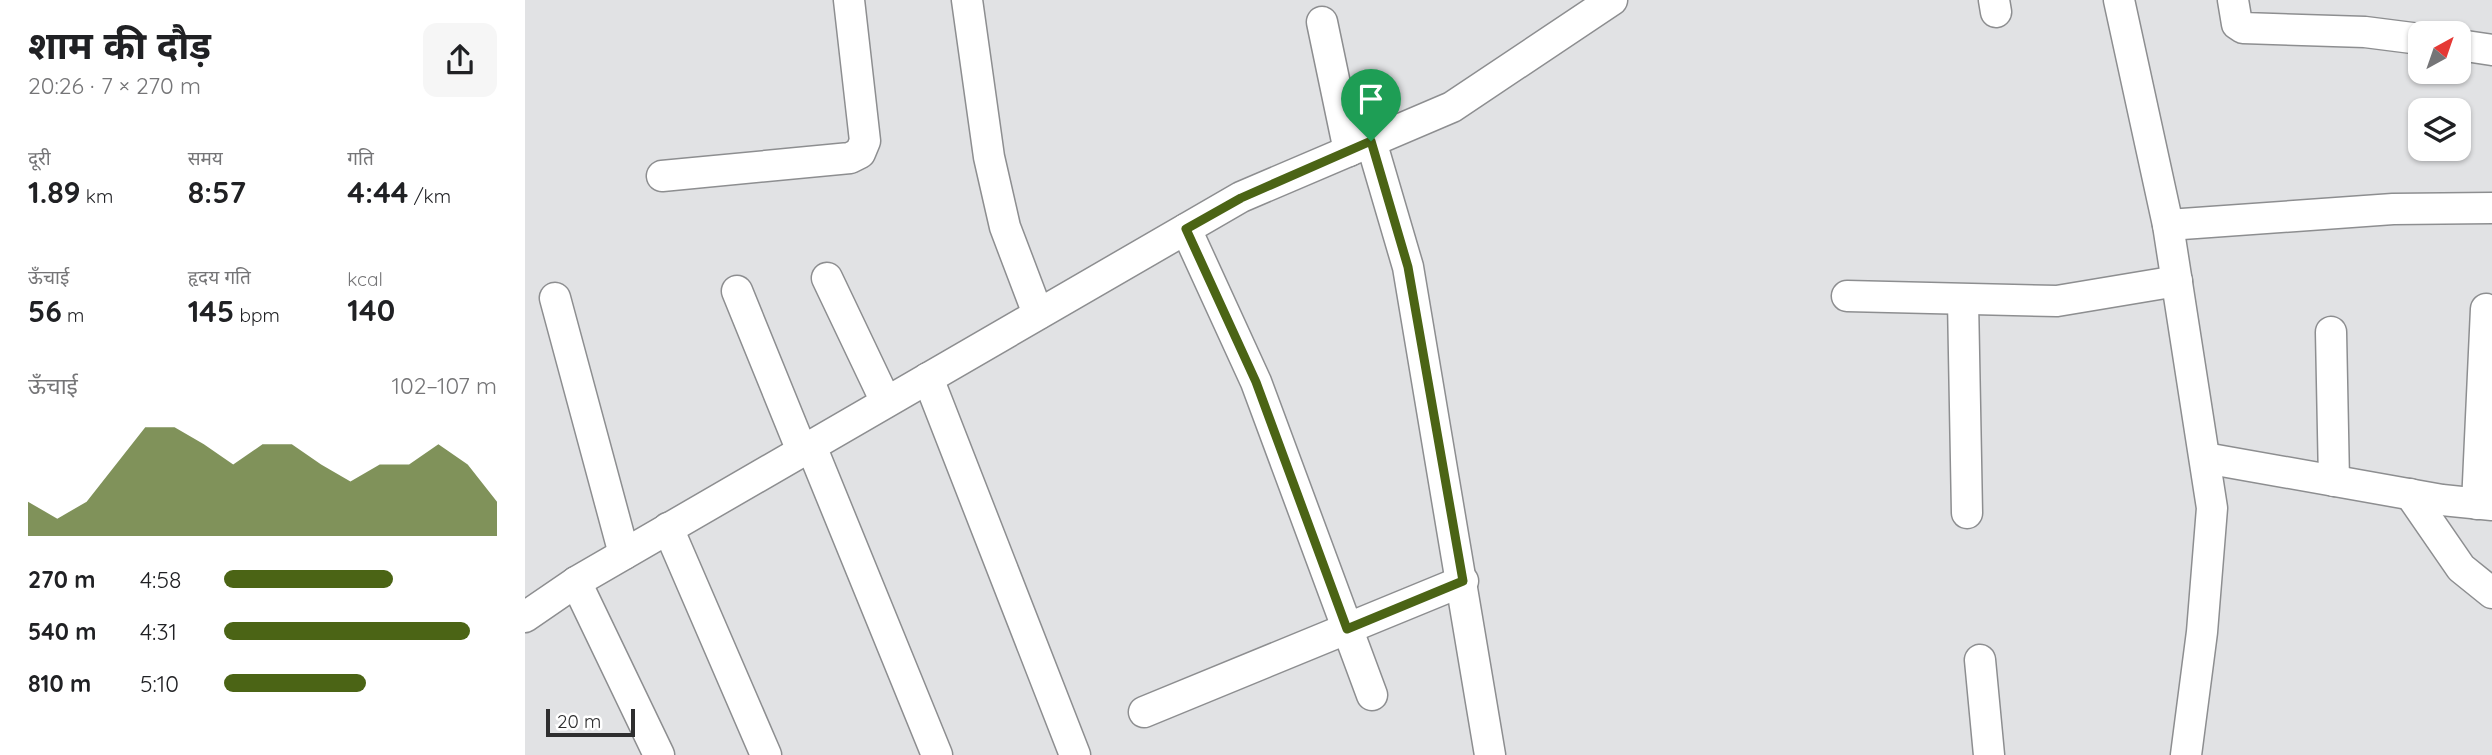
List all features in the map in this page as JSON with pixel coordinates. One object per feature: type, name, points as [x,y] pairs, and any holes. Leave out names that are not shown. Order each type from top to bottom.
[{"type":"street","points":[[662,176],[850,159],[860,153],[865,141],[849,0]]},
{"type":"street","points":[[967,0],[989,157],[1005,227],[1038,314]]},
{"type":"street","points":[[2119,0],[2168,225],[2212,508],[2202,632],[2186,755]]},
{"type":"street","points":[[2232,0],[2237,24],[2243,29],[2365,32],[2408,37]]},
{"type":"street","points":[[525,617],[576,582],[668,528],[1241,198],[1452,107],[1608,1]]},
{"type":"street","points":[[1322,22],[1360,146],[1408,267],[1463,581],[1490,755]]},
{"type":"street","points":[[2471,47],[2492,50]]},
{"type":"street","points":[[2168,225],[2393,209],[2492,208]]},
{"type":"street","points":[[1186,229],[1256,382],[1372,695]]},
{"type":"street","points":[[827,278],[886,402]]},
{"type":"street","points":[[1847,296],[2057,300],[2177,281]]},
{"type":"street","points":[[737,290],[937,755]]},
{"type":"street","points":[[555,298],[624,554]]},
{"type":"street","points":[[1963,300],[1968,513]]},
{"type":"street","points":[[2205,458],[2410,494],[2485,504],[2486,309]]},
{"type":"street","points":[[2331,332],[2335,481]]},
{"type":"street","points":[[928,378],[1075,755]]},
{"type":"street","points":[[2410,494],[2461,568],[2492,593]]},
{"type":"street","points":[[668,528],[766,755]]},
{"type":"street","points":[[1144,712],[1463,581]]},
{"type":"street","points":[[576,582],[659,755]]},
{"type":"street","points":[[1980,660],[1989,755]]},
{"type":"route","points":[[1371,141],[1401,235],[1408,267],[1463,581],[1347,629],[1256,382],[1186,229],[1241,198],[1371,141]]}]
